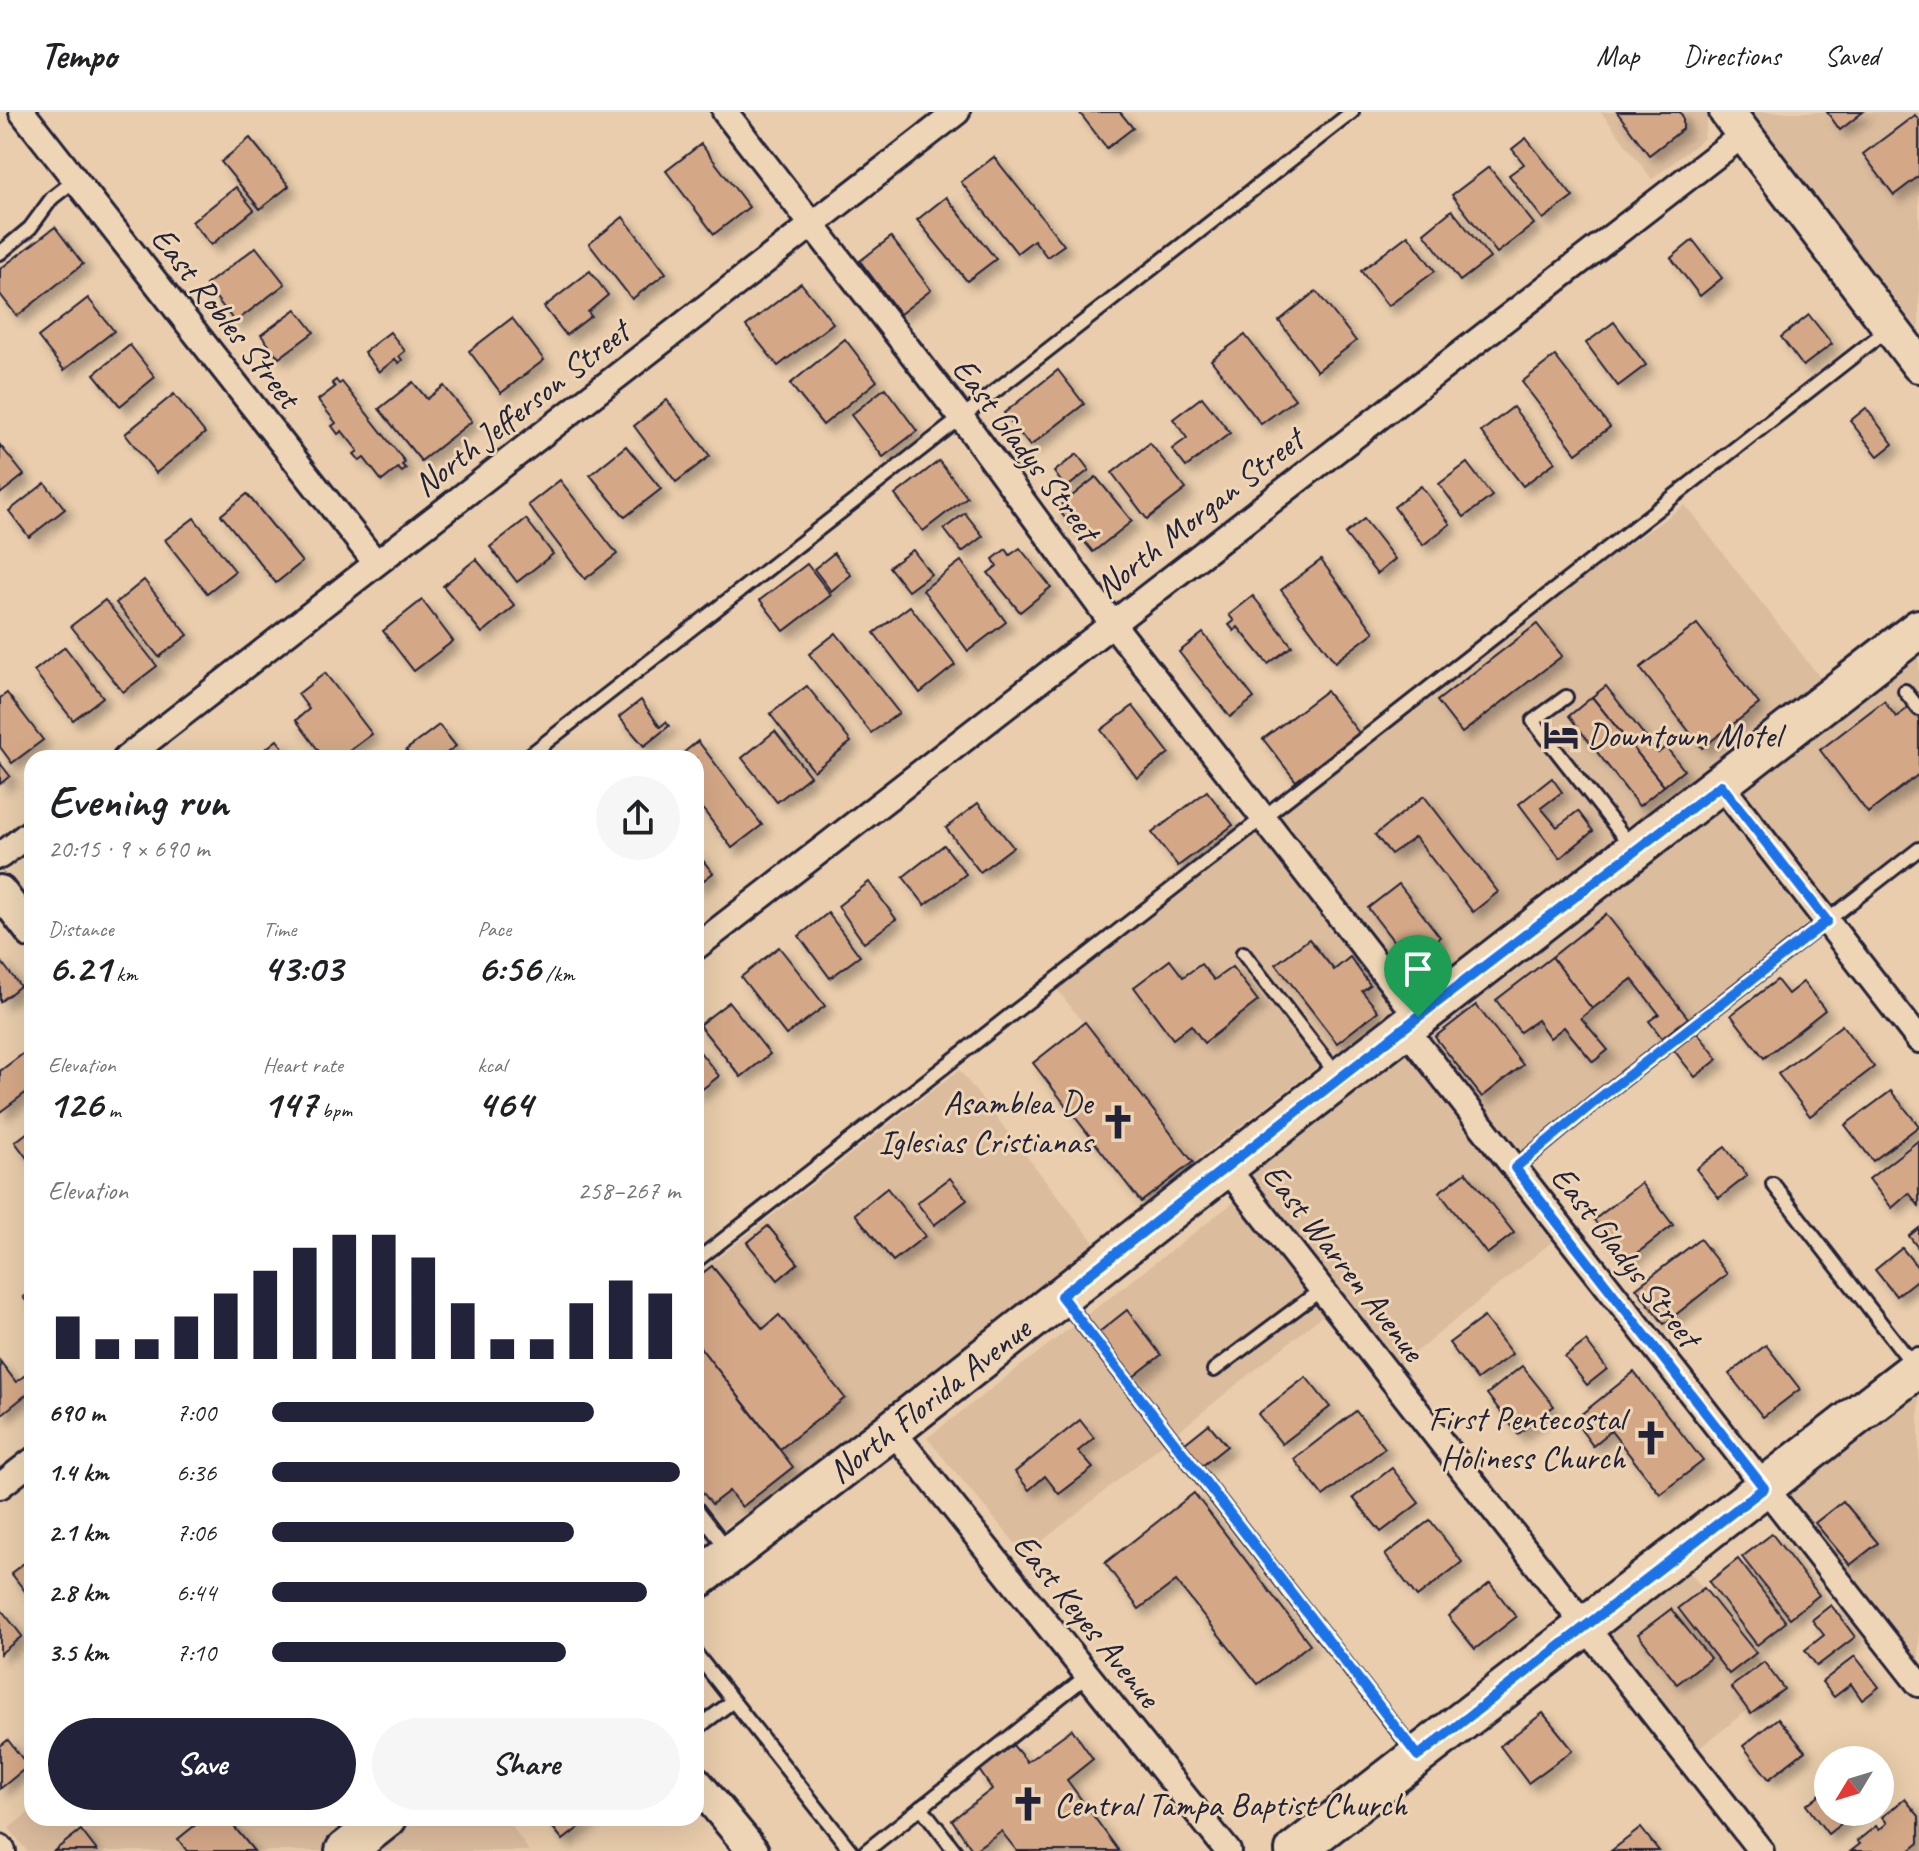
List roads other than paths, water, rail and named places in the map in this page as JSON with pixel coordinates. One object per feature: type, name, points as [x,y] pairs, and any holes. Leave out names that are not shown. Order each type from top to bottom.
[{"type":"main road","points":[[1735,123],[1919,365]]},
{"type":"main road","name":"North Florida Avenue","points":[[704,1574],[1919,629]]},
{"type":"main road","points":[[1295,1851],[1918,1370]]},
{"type":"main road","points":[[345,1851],[377,1826]]},
{"type":"street","name":"East Robles Street","points":[[22,112],[376,563]]},
{"type":"street","name":"East Gladys Street","points":[[725,112],[961,417],[1112,623],[1263,816],[1515,1168],[1919,1684]]},
{"type":"street","name":"North Jefferson Street","points":[[136,750],[957,112]]},
{"type":"street","name":"North Morgan Street","points":[[704,941],[1112,623],[1735,123]]},
{"type":"street","points":[[1721,785],[1919,1040]]},
{"type":"street","points":[[0,856],[24,837]]},
{"type":"street","points":[[0,891],[24,922]]},
{"type":"street","name":"East Warren Avenue","points":[[1226,1167],[1761,1851]]},
{"type":"street","name":"East Keyes Avenue","points":[[892,1430],[1228,1851]]},
{"type":"street","points":[[0,1486],[24,1467]]},
{"type":"street","points":[[704,1792],[753,1851]]},
{"type":"lane","points":[[536,750],[1352,112]]},
{"type":"lane","points":[[0,253],[30,228],[52,198],[75,180]]},
{"type":"lane","points":[[704,1255],[1890,327]]},
{"type":"lane","points":[[1905,691],[1919,709]]},
{"type":"lane","points":[[1566,697],[1533,721],[1635,851]]},
{"type":"lane","points":[[1515,1168],[1609,1090],[1919,849]]},
{"type":"lane","points":[[1243,953],[1340,1078]]},
{"type":"lane","points":[[1773,1184],[1918,1370]]},
{"type":"lane","points":[[1214,1370],[1322,1289]]},
{"type":"lane","points":[[1061,1296],[1418,1756]]},
{"type":"lane","points":[[704,1523],[731,1553]]},
{"type":"lane","points":[[704,1664],[851,1851]]},
{"type":"lane","points":[[866,1851],[1088,1675]]},
{"type":"lane","points":[[704,1723],[733,1701]]},
{"type":"lane","points":[[921,1807],[955,1851]]},
{"type":"place","name":"Downtown Motel","points":[[1561,735]]},
{"type":"place","name":"Asamblea De Iglesias Cristianas","points":[[1118,1122]]},
{"type":"place","name":"First Pentecostal Holiness Church","points":[[1651,1438]]},
{"type":"place","name":"Central Tampa Baptist Church","points":[[1028,1804]]}]
